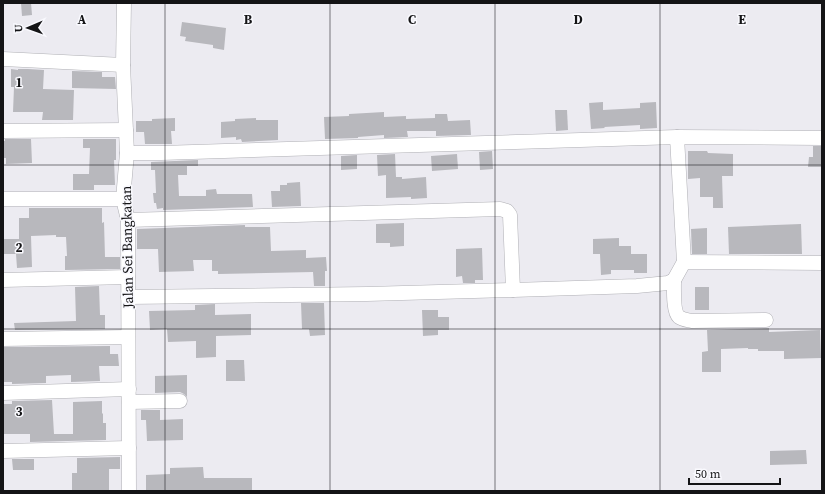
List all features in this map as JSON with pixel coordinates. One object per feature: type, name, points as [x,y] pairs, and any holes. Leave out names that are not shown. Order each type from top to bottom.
[{"type":"street","name":"Jalan Sei Bangkatan","points":[[124,3],[123,65],[127,153],[123,199],[128,220],[129,491]]},
{"type":"street","points":[[3,59],[123,65]]},
{"type":"street","points":[[3,131],[126,130]]},
{"type":"street","points":[[127,153],[677,137],[822,138]]},
{"type":"street","points":[[677,137],[684,262],[674,280],[676,310],[678,317],[684,320],[692,321],[766,320]]},
{"type":"street","points":[[3,199],[123,199]]},
{"type":"street","points":[[128,220],[504,210],[510,215],[511,222],[513,290]]},
{"type":"street","points":[[684,262],[822,263]]},
{"type":"street","points":[[3,280],[128,277]]},
{"type":"street","points":[[128,297],[513,290],[637,286],[668,283],[674,280]]},
{"type":"street","points":[[3,339],[128,337]]},
{"type":"street","points":[[3,393],[129,395],[180,401]]},
{"type":"street","points":[[3,451],[129,448]]},
{"type":"building","points":[[21,3],[31,3],[32,15],[22,16]]},
{"type":"building","points":[[182,22],[226,28],[224,50],[213,48],[213,45],[185,41],[186,37],[180,36]]},
{"type":"building","points":[[11,69],[44,70],[43,89],[74,90],[73,120],[42,120],[43,112],[13,112],[14,87],[11,87]]},
{"type":"building","points":[[72,71],[102,72],[102,77],[115,77],[116,89],[72,88]]},
{"type":"building","points":[[603,102],[603,110],[640,108],[640,103],[656,102],[657,128],[640,129],[640,125],[591,129],[589,103]]},
{"type":"building","points":[[555,110],[567,110],[568,130],[556,131]]},
{"type":"building","points":[[384,112],[384,117],[406,116],[406,119],[435,118],[435,114],[447,114],[448,121],[470,120],[471,135],[436,136],[436,131],[407,131],[408,137],[384,138],[384,135],[358,138],[325,139],[324,117]]},
{"type":"building","points":[[175,118],[175,131],[171,131],[172,144],[145,144],[144,132],[136,132],[136,121],[152,121],[152,119]]},
{"type":"building","points":[[256,118],[256,120],[278,120],[278,140],[242,142],[241,139],[236,140],[236,137],[221,138],[221,122],[235,121],[235,119]]},
{"type":"building","points":[[5,139],[31,139],[32,163],[6,164],[6,158],[3,158],[3,141],[5,141]]},
{"type":"building","points":[[83,139],[116,139],[116,160],[114,160],[115,185],[94,185],[94,190],[73,190],[73,174],[89,174],[90,148],[83,148]]},
{"type":"building","points":[[813,146],[822,146],[822,167],[808,167],[809,157],[813,157]]},
{"type":"building","points":[[492,151],[493,169],[480,170],[479,152]]},
{"type":"building","points":[[688,151],[707,151],[708,153],[733,154],[733,176],[722,176],[723,208],[713,208],[713,197],[700,197],[700,178],[688,179]]},
{"type":"building","points":[[395,154],[396,177],[402,177],[402,179],[426,177],[427,198],[386,198],[386,175],[378,176],[377,155]]},
{"type":"building","points":[[457,154],[458,169],[432,171],[431,156]]},
{"type":"building","points":[[357,155],[357,169],[341,170],[341,156]]},
{"type":"building","points":[[198,160],[198,166],[187,166],[187,175],[178,175],[179,196],[206,196],[206,190],[216,189],[217,194],[252,194],[253,207],[157,209],[156,203],[154,203],[153,193],[156,193],[155,170],[151,170],[151,162]]},
{"type":"building","points":[[300,182],[301,206],[272,207],[271,191],[280,191],[280,185]]},
{"type":"building","points":[[29,208],[102,208],[105,257],[120,257],[120,269],[65,270],[65,256],[67,256],[66,237],[56,237],[56,235],[31,236],[32,267],[17,268],[16,254],[3,254],[3,239],[19,239],[19,218],[29,218]]},
{"type":"building","points":[[404,223],[404,246],[390,247],[390,243],[376,243],[376,224]]},
{"type":"building","points":[[801,224],[802,254],[729,254],[728,227]]},
{"type":"building","points":[[245,225],[245,227],[270,227],[271,251],[306,250],[306,258],[326,257],[327,271],[325,271],[325,286],[314,286],[313,272],[218,274],[218,271],[212,271],[212,260],[193,260],[194,271],[159,272],[158,249],[137,249],[137,229]]},
{"type":"building","points":[[707,228],[707,254],[692,254],[691,229]]},
{"type":"building","points":[[619,238],[619,246],[631,246],[631,254],[647,254],[647,273],[634,273],[634,270],[611,270],[611,274],[601,275],[600,254],[593,254],[593,239]]},
{"type":"building","points":[[482,248],[483,280],[475,280],[475,283],[463,283],[462,276],[456,277],[456,249]]},
{"type":"building","points":[[99,286],[100,315],[105,315],[105,329],[15,330],[14,323],[76,321],[75,287]]},
{"type":"building","points":[[695,287],[709,287],[709,310],[695,310]]},
{"type":"building","points":[[301,303],[324,303],[325,335],[310,336],[309,329],[302,329]]},
{"type":"building","points":[[215,304],[215,315],[251,314],[251,335],[216,336],[216,357],[196,358],[196,341],[168,342],[167,329],[150,330],[149,311],[195,310],[195,305]]},
{"type":"building","points":[[422,310],[438,310],[438,317],[449,317],[449,330],[438,330],[438,335],[423,336]]},
{"type":"building","points":[[769,328],[769,332],[820,330],[821,358],[784,359],[784,351],[758,351],[758,349],[748,348],[721,349],[721,372],[702,372],[702,352],[708,351],[707,330]]},
{"type":"building","points":[[110,346],[110,354],[118,354],[119,366],[99,366],[100,381],[71,382],[71,375],[46,376],[46,383],[12,384],[12,382],[3,382],[3,347]]},
{"type":"building","points":[[226,360],[244,360],[245,381],[226,381]]},
{"type":"building","points":[[187,375],[187,397],[180,392],[155,393],[155,376]]},
{"type":"building","points":[[52,400],[54,434],[73,434],[73,402],[102,401],[103,423],[106,423],[106,440],[30,442],[30,434],[3,434],[3,404],[12,404],[12,401]]},
{"type":"building","points":[[141,410],[160,410],[160,420],[183,419],[183,440],[147,441],[146,420],[141,420]]},
{"type":"building","points":[[806,450],[807,464],[770,465],[770,451]]},
{"type":"building","points":[[120,457],[120,469],[109,469],[109,491],[72,491],[72,473],[77,473],[77,458]]},
{"type":"building","points":[[12,459],[34,459],[34,470],[13,470]]},
{"type":"building","points":[[203,467],[204,478],[252,478],[252,491],[146,491],[146,475],[170,474],[170,468]]}]
